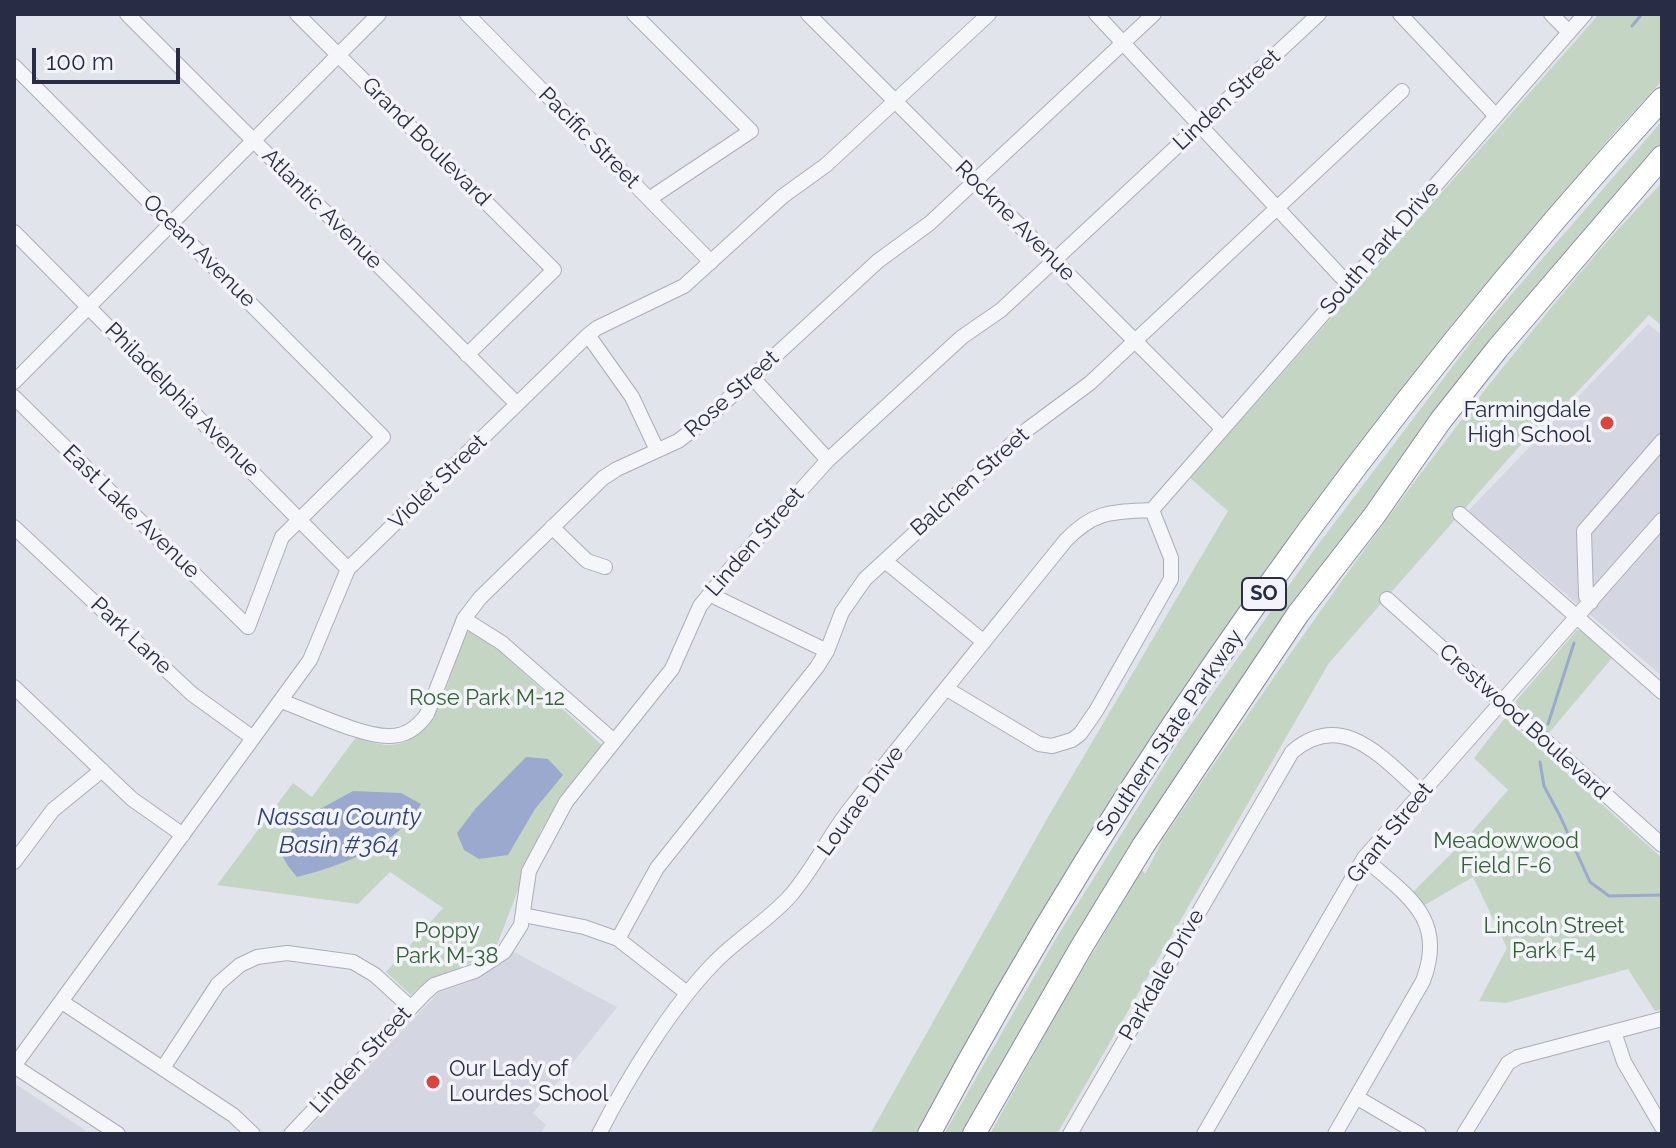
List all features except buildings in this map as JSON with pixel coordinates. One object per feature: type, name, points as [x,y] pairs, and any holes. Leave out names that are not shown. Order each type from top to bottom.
[{"type":"highway","name":"Southern State Parkway","points":[[929,1134],[1020,972],[1103,834],[1276,577],[1369,448],[1463,330],[1598,169],[1662,99]]},
{"type":"highway","name":"Southern State Parkway","points":[[974,1134],[1135,858],[1272,652],[1441,420],[1662,157]]},
{"type":"highway","points":[[1607,219],[1662,170]]},
{"type":"street","name":"Atlantic Avenue","points":[[127,14],[517,404]]},
{"type":"street","name":"Grand Boulevard","points":[[297,14],[554,270],[467,355]]},
{"type":"street","points":[[14,382],[379,14]]},
{"type":"street","name":"Pacific Street","points":[[467,14],[711,262]]},
{"type":"street","points":[[634,14],[751,131],[649,199]]},
{"type":"street","name":"Violet Street","points":[[14,1066],[310,660],[348,569],[588,335],[684,286],[783,196],[826,165],[989,14]]},
{"type":"street","points":[[1096,14],[1348,284]]},
{"type":"street","name":"Rose Street","points":[[281,701],[375,735],[392,737],[418,726],[427,714],[464,619],[480,598],[552,527],[603,478],[678,441],[702,423],[878,261],[930,223],[1154,14]]},
{"type":"street","name":"Linden Street","points":[[291,1134],[434,985],[475,971],[504,952],[521,925],[529,871],[566,802],[672,669],[700,606],[828,460],[962,337],[1001,310],[1055,261],[1319,14]]},
{"type":"street","points":[[1400,14],[1496,116]]},
{"type":"street","points":[[1551,14],[1569,32]]},
{"type":"street","name":"South Park Drive","points":[[1152,510],[1585,14]]},
{"type":"street","name":"Rockne Avenue","points":[[816,17],[895,101],[1222,428]]},
{"type":"street","name":"Ocean Avenue","points":[[14,66],[383,437],[300,519]]},
{"type":"street","name":"Balchen Street","points":[[618,939],[657,868],[803,688],[827,651],[849,599],[865,579],[1028,429],[1090,383],[1402,91]]},
{"type":"street","name":"Philadelphia Avenue","points":[[14,232],[348,569]]},
{"type":"street","points":[[588,335],[632,397],[657,450]]},
{"type":"street","points":[[752,377],[828,460]]},
{"type":"street","name":"East Lake Avenue","points":[[14,397],[248,627],[282,537],[300,519]]},
{"type":"street","points":[[1591,602],[1586,596],[1584,531],[1662,441]]},
{"type":"street","points":[[947,689],[1039,744],[1061,745],[1080,734],[1171,579],[1171,558],[1152,510]]},
{"type":"street","name":"Lourae Drive","points":[[599,1134],[613,1106],[687,993],[716,961],[791,895],[814,865],[849,808],[1082,524],[1106,512],[1152,510]]},
{"type":"street","points":[[1460,514],[1662,692]]},
{"type":"street","name":"Grant Street","points":[[1204,1134],[1364,858],[1662,520]]},
{"type":"street","name":"Park Lane","points":[[14,527],[192,694],[253,738]]},
{"type":"street","points":[[552,527],[587,561],[605,567]]},
{"type":"street","points":[[885,561],[984,642]]},
{"type":"street","points":[[711,595],[827,651]]},
{"type":"street","name":"Crestwood Boulevard","points":[[1387,599],[1662,845]]},
{"type":"street","points":[[464,619],[502,643],[614,741]]},
{"type":"street","points":[[14,687],[132,799],[183,835]]},
{"type":"street","name":"Parkdale Drive","points":[[1070,1134],[1292,752],[1308,739],[1324,735],[1348,736],[1362,742],[1422,793]]},
{"type":"street","points":[[14,862],[53,810],[102,770]]},
{"type":"street","points":[[1335,1134],[1423,981],[1431,946],[1428,924],[1419,909],[1364,858]]},
{"type":"street","points":[[523,915],[584,927],[618,939],[687,993]]},
{"type":"street","points":[[163,1068],[218,984],[240,965],[257,957],[287,953],[353,962],[375,975],[410,1007]]},
{"type":"street","points":[[62,1002],[233,1115],[253,1134]]},
{"type":"street","points":[[1464,1134],[1508,1063],[1518,1057],[1662,1019]]},
{"type":"street","points":[[1614,1032],[1624,1062],[1662,1127]]},
{"type":"street","points":[[14,1066],[118,1134]]},
{"type":"street","points":[[1356,1097],[1419,1134]]},
{"type":"shaded area","name":"Farmingdale High School","points":[[1648,324],[1662,335],[1662,676],[1468,511]]},
{"type":"shaded area","points":[[512,951],[617,1007],[533,1113],[546,1125],[540,1134],[304,1134],[438,993],[477,979]]},
{"type":"shaded area","points":[[14,1083],[73,1122],[90,1134],[14,1134]]},
{"type":"green space","points":[[1599,14],[1662,14],[1662,81],[1613,134],[1447,331],[1276,561],[919,1134],[870,1134],[1048,817],[1228,511],[1190,478]]},
{"type":"green space","points":[[1662,121],[1662,151],[1419,440],[968,1134],[944,1134],[1055,940],[1180,740],[1314,550],[1477,334]]},
{"type":"green space","points":[[1662,183],[1662,326],[1649,315],[1552,419],[1547,415],[1329,663],[1057,1134],[990,1134],[1058,1011],[1142,870],[1145,874],[1163,839],[1323,607],[1492,381],[1595,255]]},
{"type":"green space","points":[[466,630],[492,644],[604,747],[541,830],[497,945],[478,960],[432,979],[411,995],[386,972],[443,908],[390,872],[358,904],[217,885],[293,783],[312,797],[356,737],[386,745],[404,742],[418,734],[440,702]]},
{"type":"green space","points":[[1577,630],[1612,658],[1549,733],[1515,702]]},
{"type":"green space","points":[[1505,718],[1662,858],[1662,1009],[1655,1011],[1628,969],[1506,1003],[1479,1001],[1507,948],[1473,877],[1423,906],[1412,893],[1464,841],[1508,790],[1474,758]]},
{"type":"water","points":[[526,757],[548,759],[563,775],[535,809],[508,855],[479,859],[464,850],[457,833],[476,808]]},
{"type":"water","name":"Nassau County Basin #364","points":[[353,791],[401,793],[421,804],[398,831],[367,852],[297,877],[279,850],[298,821]]},
{"type":"waterway","points":[[1632,26],[1642,14]]},
{"type":"waterway","points":[[1548,724],[1574,643]]},
{"type":"waterway","points":[[1540,762],[1544,786],[1590,882],[1609,896],[1662,895]]},
{"type":"place","name":"Farmingdale High School","points":[[1607,423]]},
{"type":"place","name":"Our Lady of Lourdes School","points":[[433,1082]]},
{"type":"park label","name":"Rose Park M-12","points":[[487,698]]},
{"type":"park label","name":"Meadowwood Field F-6","points":[[1506,854]]},
{"type":"park label","name":"Lincoln Street Park F-4","points":[[1554,938]]},
{"type":"park label","name":"Poppy Park M-38","points":[[447,944]]}]
